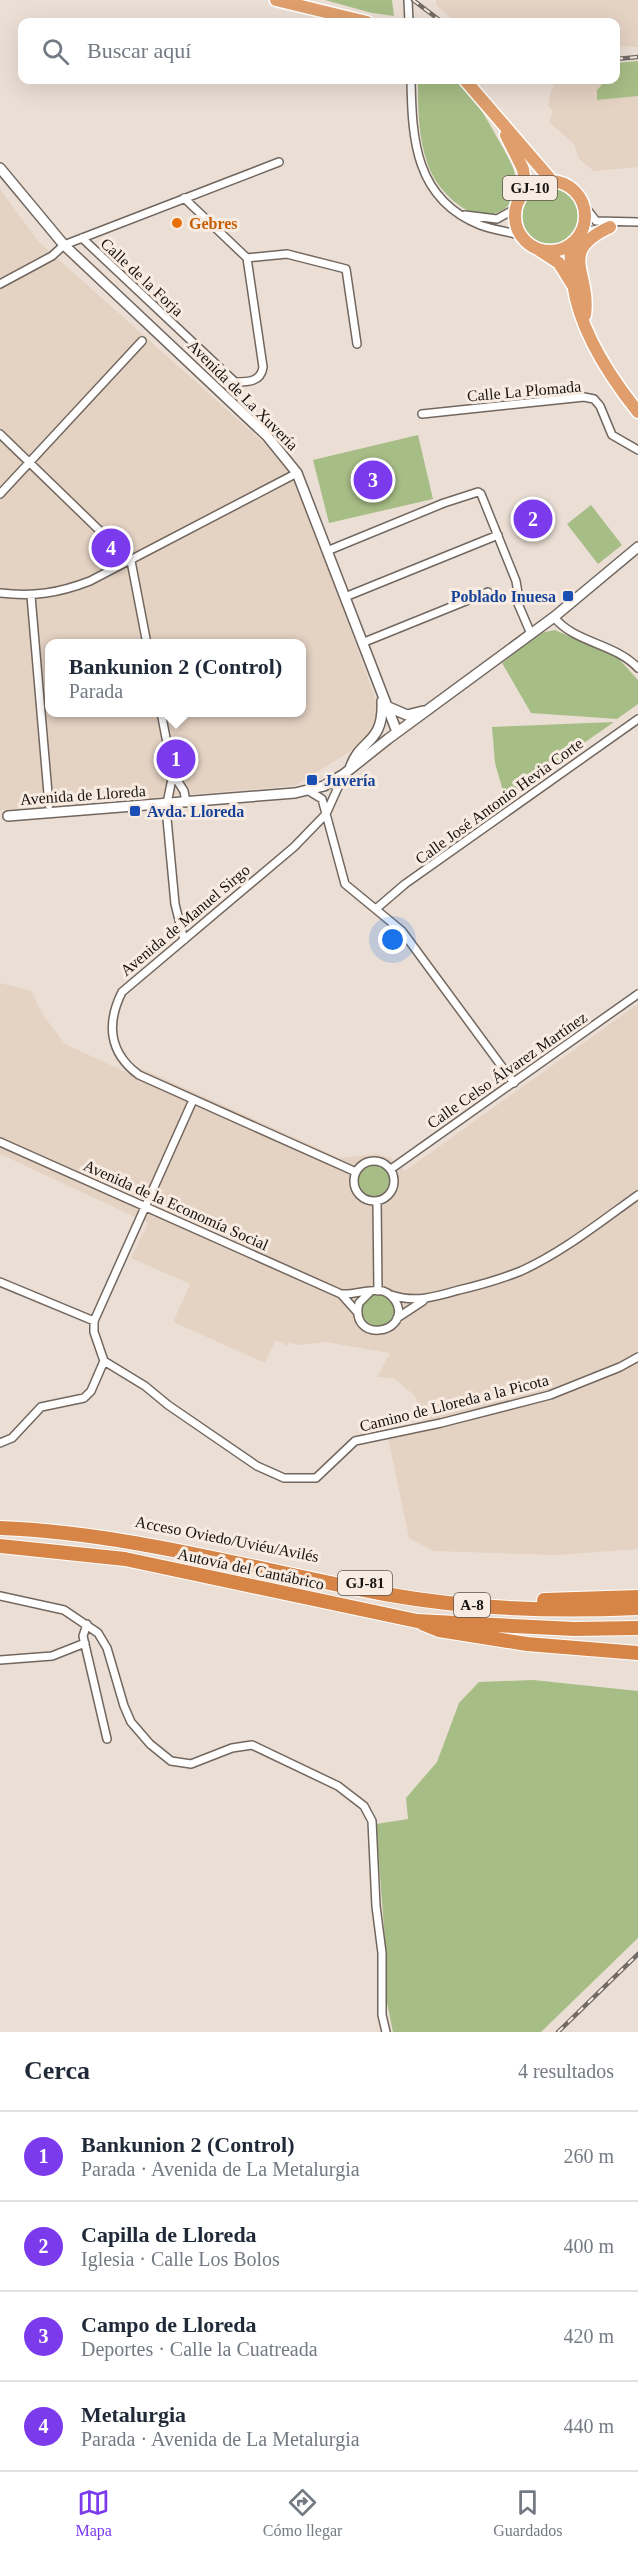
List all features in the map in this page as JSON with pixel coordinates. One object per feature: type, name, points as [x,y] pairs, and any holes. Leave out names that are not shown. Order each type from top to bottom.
[{"type":"highway","points":[[276,0],[350,18]]},
{"type":"highway","name":"GJ-10","points":[[469,84],[552,182]]},
{"type":"highway","name":"GJ-10","points":[[497,115],[523,169],[526,191]]},
{"type":"highway","name":"GJ-10","points":[[521,236],[515,222],[515,209],[526,191],[536,184],[552,182],[563,184],[576,193],[583,204]]},
{"type":"highway","points":[[538,249],[554,251],[570,245],[581,233],[584,224],[583,204]]},
{"type":"highway","points":[[584,319],[587,299],[578,266],[582,246],[589,237],[615,225]]},
{"type":"highway","points":[[521,236],[559,263],[573,285]]},
{"type":"highway","points":[[570,245],[573,285],[584,319],[609,373],[638,412]]},
{"type":"highway","name":"Autovía del Cantábrico","points":[[0,1528],[95,1535],[309,1579],[443,1603],[586,1610],[638,1608]]},
{"type":"highway","name":"Acceso Oviedo/Uviéu/Avilés","points":[[95,1535],[130,1535],[151,1538],[360,1582],[462,1597],[539,1600],[638,1598]]},
{"type":"highway","name":"Autovía del Cantábrico","points":[[0,1546],[125,1559],[417,1621],[441,1620],[498,1626],[574,1629],[638,1628]]},
{"type":"highway","points":[[417,1621],[439,1630],[527,1644],[638,1653]]},
{"type":"street","points":[[408,0],[409,18]]},
{"type":"street","points":[[411,84],[412,127],[423,172],[444,201],[463,215],[480,225],[521,236]]},
{"type":"street","points":[[0,284],[52,256],[64,245],[279,162]]},
{"type":"street","name":"Avenida de La Xuvería","points":[[0,168],[64,245],[276,445],[297,473],[397,732]]},
{"type":"street","points":[[184,198],[248,258],[287,254],[346,269],[357,344]]},
{"type":"street","points":[[583,204],[596,221],[615,225]]},
{"type":"street","points":[[463,215],[497,219],[515,209]]},
{"type":"street","points":[[581,233],[638,222]]},
{"type":"street","name":"Calle de la Forja","points":[[82,238],[235,382],[257,379],[262,374],[263,367],[248,258]]},
{"type":"street","points":[[0,494],[28,461],[142,341]]},
{"type":"street","name":"Calle La Plomada","points":[[422,414],[585,397],[594,399],[600,406],[612,435],[638,450]]},
{"type":"street","points":[[0,434],[131,561],[146,639]]},
{"type":"street","points":[[0,593],[32,596],[69,589],[131,561],[297,473]]},
{"type":"street","points":[[327,551],[444,503],[475,492],[481,494],[516,581],[519,606],[531,634]]},
{"type":"street","points":[[345,597],[498,535]]},
{"type":"street","name":"Avenida de Manuel Sirgo","points":[[356,1172],[193,1100],[130,1068],[117,1052],[111,1033],[113,1013],[122,992],[258,880],[326,814],[347,771],[554,617],[638,547]]},
{"type":"street","points":[[362,643],[488,592]]},
{"type":"street","points":[[32,596],[49,805]]},
{"type":"street","points":[[554,617],[561,626],[622,653],[638,668]]},
{"type":"street","points":[[384,702],[407,715],[428,709]]},
{"type":"street","name":"Avenida de La Xuvería","points":[[347,771],[354,755],[369,744],[380,728],[384,702]]},
{"type":"street","points":[[162,717],[173,774],[184,791],[186,802]]},
{"type":"street","name":"Calle José Antonio Hevia Corte","points":[[377,908],[405,884],[638,718]]},
{"type":"street","name":"Avenida de Lloreda","points":[[3,817],[309,791],[347,771]]},
{"type":"street","points":[[173,774],[167,803],[175,904],[184,940]]},
{"type":"street","points":[[309,791],[322,799],[345,884],[377,908],[402,931],[428,963],[514,1083]]},
{"type":"street","name":"Calle Celso Álvarez Martínez","points":[[391,1169],[637,996]]},
{"type":"street","points":[[0,1443],[12,1438],[41,1407],[84,1398],[91,1391],[104,1361],[94,1332],[94,1321],[193,1100]]},
{"type":"street","name":"Avenida de la Economía Social","points":[[0,1142],[340,1294],[358,1313]]},
{"type":"street","points":[[376,1160],[391,1169],[395,1182],[389,1195],[376,1201],[365,1199],[356,1190],[356,1172],[364,1163],[376,1160]]},
{"type":"street","points":[[374,1291],[402,1299],[425,1299],[498,1280],[523,1270],[564,1247],[638,1195]]},
{"type":"street","points":[[374,1291],[376,1201]]},
{"type":"street","points":[[0,1282],[94,1321]]},
{"type":"street","points":[[374,1291],[359,1303],[358,1313],[361,1323],[372,1330],[386,1330],[396,1319],[425,1299]]},
{"type":"street","name":"Avenida de la Economía Social","points":[[340,1294],[374,1291]]},
{"type":"street","points":[[391,1295],[398,1307],[396,1319]]},
{"type":"street","name":"Camino de Lloreda a la Picota","points":[[104,1361],[145,1386],[168,1405],[257,1467],[284,1478],[301,1480],[316,1478],[355,1441],[441,1423],[550,1395],[638,1357]]},
{"type":"street","points":[[0,1596],[58,1608],[87,1624],[104,1640],[131,1722],[150,1744],[166,1757],[178,1763],[191,1764],[232,1748],[252,1745],[338,1786],[364,1806],[372,1821],[373,1830],[376,1906],[382,1953],[382,2015],[386,2032]]},
{"type":"street","points":[[87,1624],[84,1629],[85,1643],[107,1739]]},
{"type":"street","points":[[0,1660],[52,1656],[79,1648],[85,1643]]},
{"type":"shaded area","points":[[436,0],[638,0],[638,47],[620,46],[620,18],[451,18],[436,5]]},
{"type":"shaded area","points":[[555,84],[602,84],[597,90],[598,100],[638,96],[638,167],[594,171],[579,159],[574,144],[549,122],[553,111],[548,105]]},
{"type":"shaded area","points":[[0,189],[38,241],[291,467],[376,700],[377,727],[362,744],[294,786],[0,810]]},
{"type":"shaded area","points":[[0,983],[31,991],[43,1015],[65,1044],[126,1072],[136,1066],[340,1158],[377,1154],[391,1158],[405,1171],[638,1004],[638,1549],[557,1555],[433,1551],[409,1538],[388,1437],[426,1431],[415,1396],[394,1378],[377,1377],[390,1353],[326,1342],[299,1345],[289,1342],[288,1346],[276,1340],[265,1363],[173,1322],[190,1284],[131,1258],[148,1223],[0,1154]]},
{"type":"green space","points":[[325,0],[392,0],[394,16],[372,13]]},
{"type":"green space","points":[[638,61],[638,96],[597,100],[597,90],[602,84],[620,84],[620,63]]},
{"type":"green space","points":[[418,84],[459,84],[467,91],[482,112],[514,170],[516,184],[510,204],[490,215],[479,214],[457,204],[447,195],[428,165],[420,133]]},
{"type":"green space","points":[[544,188],[556,188],[571,196],[579,211],[579,223],[571,238],[556,246],[544,246],[529,238],[521,223],[521,211],[529,196]]},
{"type":"green space","points":[[418,435],[433,499],[329,523],[313,460]]},
{"type":"green space","points":[[591,505],[622,545],[598,564],[567,524]]},
{"type":"green space","points":[[555,630],[618,658],[638,680],[638,704],[617,719],[531,713],[502,663],[540,633]]},
{"type":"green space","points":[[614,722],[505,798],[495,763],[492,727]]},
{"type":"green space","points":[[374,1164],[386,1168],[390,1180],[386,1192],[374,1196],[362,1192],[358,1180],[362,1168]]},
{"type":"green space","points":[[378,1294],[389,1299],[394,1310],[389,1321],[378,1326],[367,1321],[362,1310],[367,1299]]},
{"type":"green space","points":[[533,1680],[638,1691],[638,1938],[541,2032],[393,2032],[387,2003],[387,1967],[376,1824],[408,1819],[406,1798],[437,1762],[459,1703],[479,1682]]},
{"type":"railway","points":[[413,0],[437,18]]},
{"type":"railway","points":[[620,59],[638,57]]},
{"type":"railway","points":[[558,2032],[638,1954]]},
{"type":"place","name":"Gebres","points":[[177,223]]},
{"type":"place","name":"Campo de Lloreda","points":[[373,480]]},
{"type":"place","name":"Capilla de Lloreda","points":[[533,519]]},
{"type":"place","name":"Metalurgia","points":[[111,548]]},
{"type":"place","name":"Poblado Inuesa","points":[[568,596]]},
{"type":"place","name":"Bankunion 2 (Control)","points":[[176,759]]},
{"type":"place","name":"Juvería","points":[[312,780]]},
{"type":"place","name":"Avda. Lloreda","points":[[135,811]]}]
